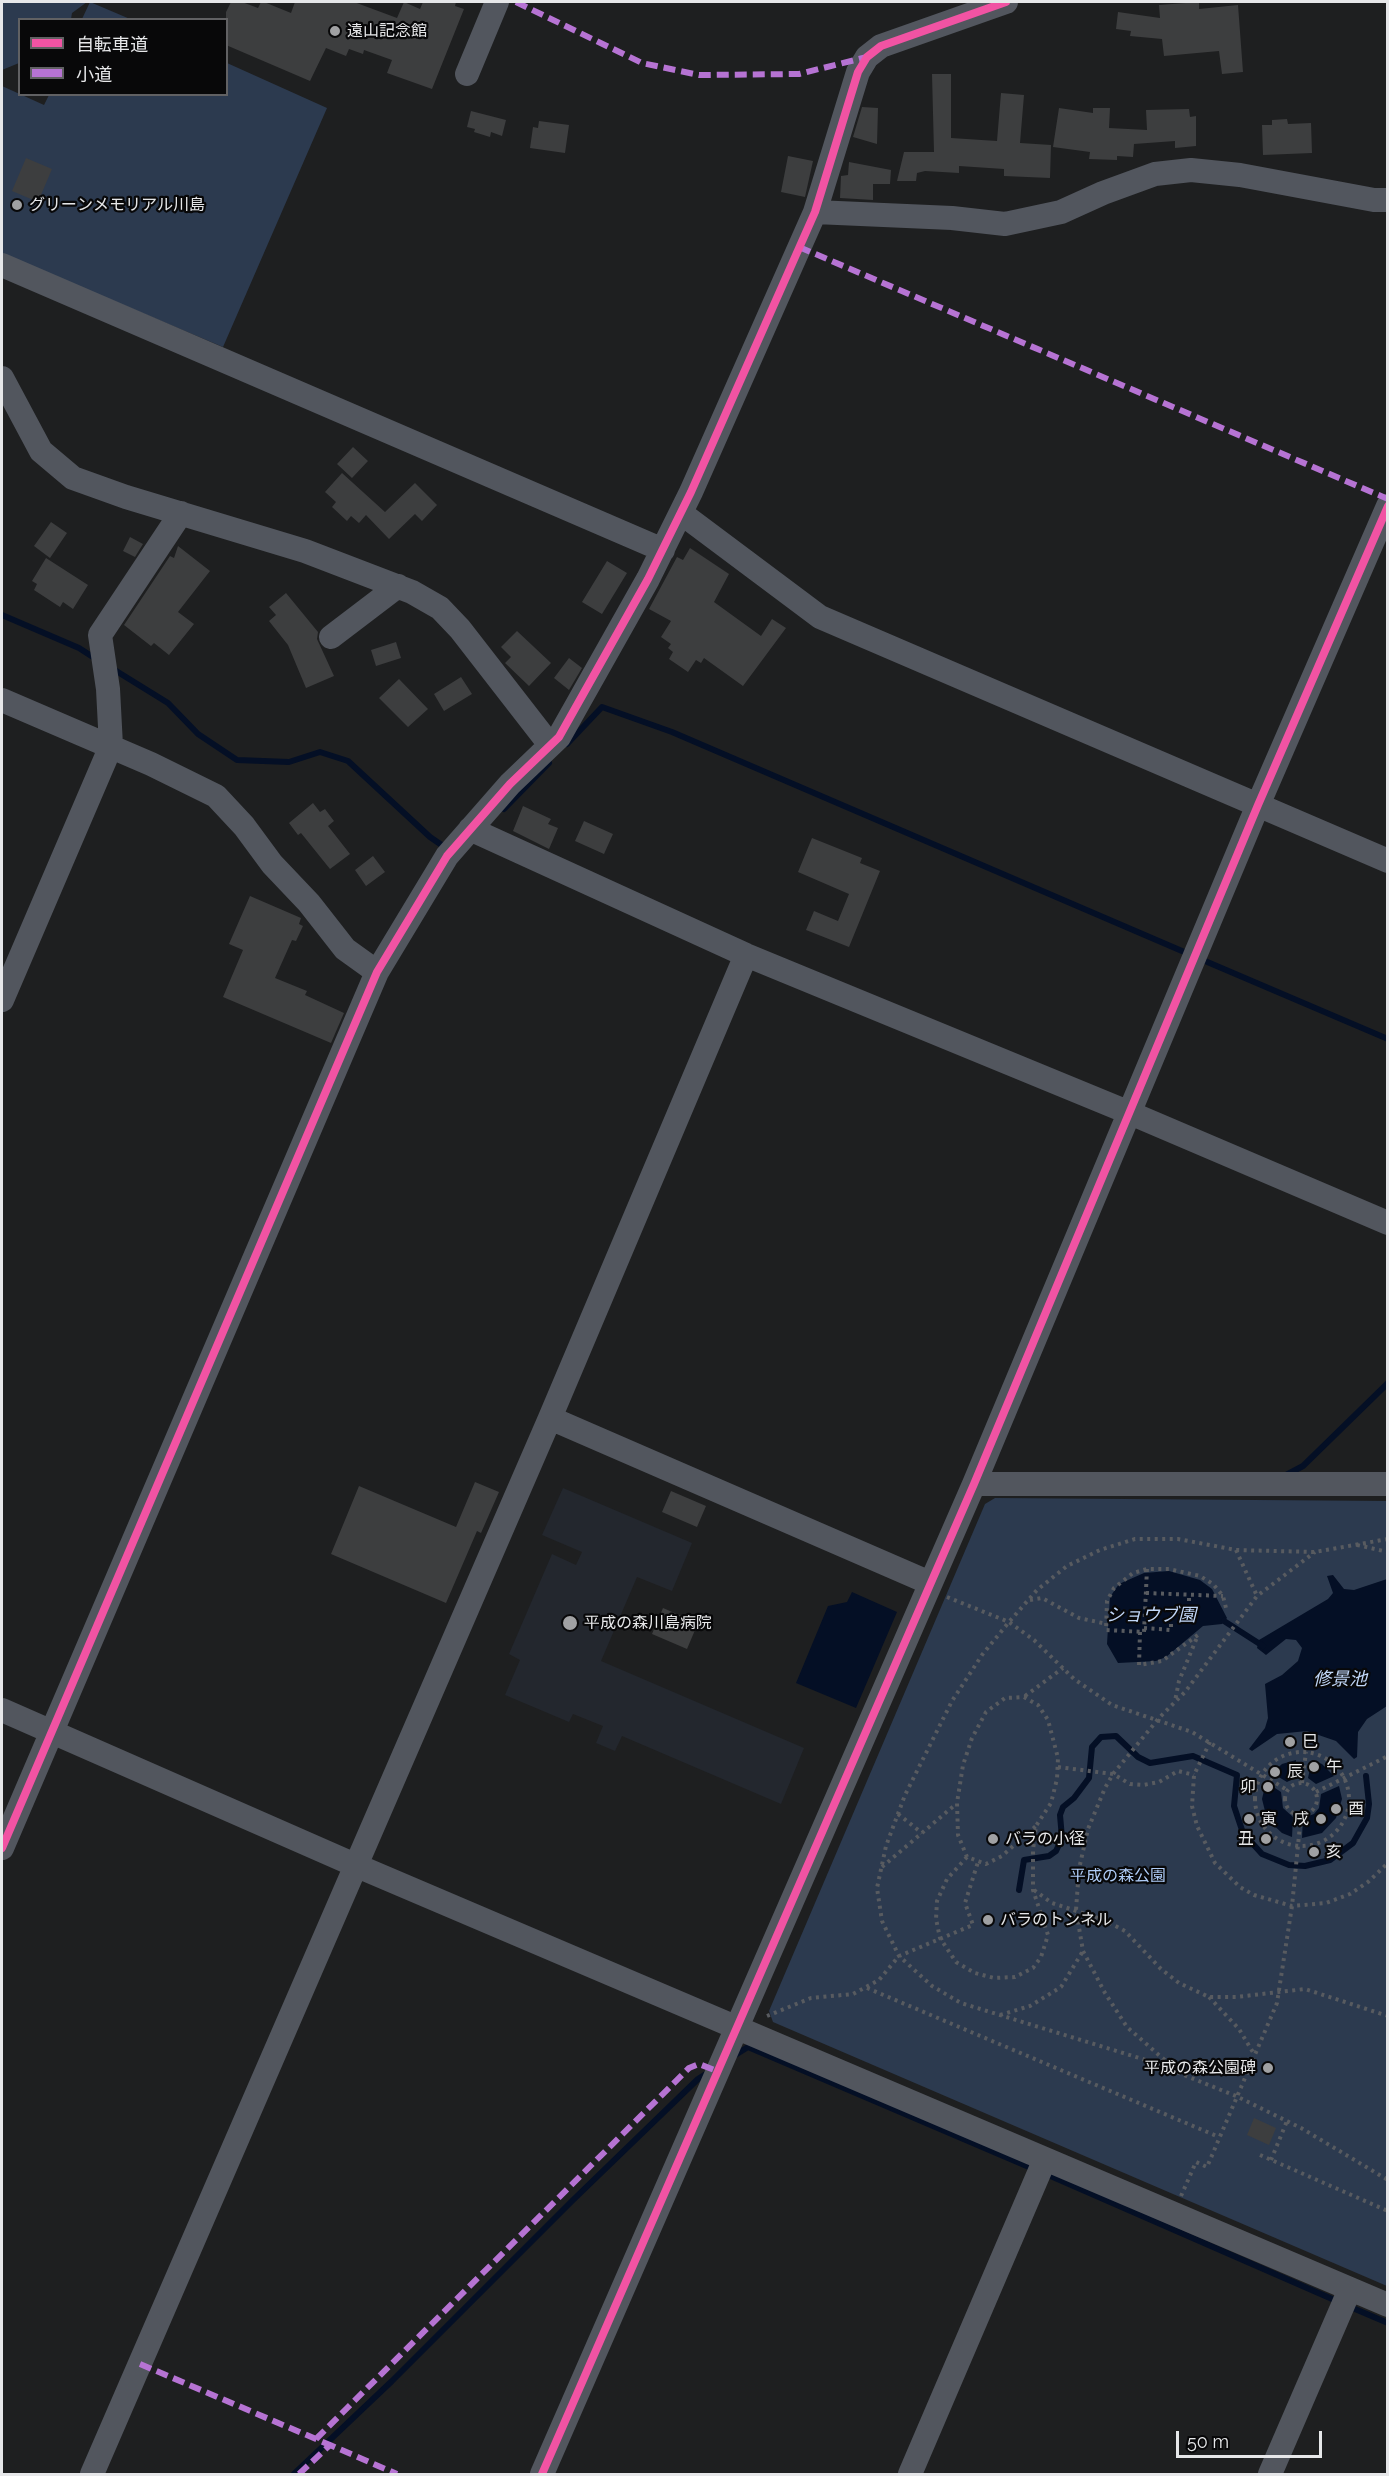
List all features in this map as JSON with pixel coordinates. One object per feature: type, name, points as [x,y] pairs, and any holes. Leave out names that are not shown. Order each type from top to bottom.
[{"type":"street","points":[[467,74],[497,2]]},
{"type":"street","points":[[2,1848],[377,972],[421,894],[447,856],[510,784],[559,736],[663,550],[814,212],[850,94],[867,57],[880,46],[1006,2]]},
{"type":"street","points":[[814,212],[952,218],[1005,224],[1061,212],[1102,193],[1155,174],[1191,170],[1240,175],[1374,200],[1388,200]]},
{"type":"street","points":[[2,265],[663,550]]},
{"type":"street","points":[[2,378],[41,451],[73,478],[305,551],[398,586],[440,608],[460,629],[550,745]]},
{"type":"street","points":[[542,2475],[736,2027],[936,1589],[974,1484],[1258,805],[1388,506]]},
{"type":"street","points":[[2,1000],[111,746],[108,689],[100,635],[181,513]]},
{"type":"street","points":[[681,513],[820,617],[1388,861]]},
{"type":"street","points":[[331,637],[398,586]]},
{"type":"street","points":[[2,700],[111,746],[216,796],[345,949],[377,972]]},
{"type":"street","points":[[470,829],[746,955],[1130,1113],[1388,1223]]},
{"type":"street","points":[[92,2475],[550,1418],[746,955]]},
{"type":"street","points":[[550,1418],[936,1589]]},
{"type":"street","points":[[974,1484],[1388,1484]]},
{"type":"street","points":[[2,1710],[355,1865],[1388,2305]]},
{"type":"street","points":[[910,2475],[1045,2158]]},
{"type":"street","points":[[1270,2475],[1350,2289]]},
{"type":"path","points":[[1388,1539],[1316,1552],[1236,1550],[1178,1539],[1135,1539],[1100,1550],[1067,1566],[1029,1600],[1009,1622],[982,1655],[952,1701],[928,1745],[898,1815],[877,1888],[882,1920],[899,1956],[932,1986],[961,2003],[997,2016],[1092,2042],[1236,2096],[1287,2121],[1388,2180]]},
{"type":"path","points":[[1356,1545],[1388,1552]]},
{"type":"path","points":[[1236,1550],[1257,1596]]},
{"type":"path","points":[[1182,2074],[1127,2027],[1105,1993],[1083,1951],[1076,1910],[1079,1869],[1088,1829],[1113,1774],[1227,1638],[1257,1596],[1316,1552]]},
{"type":"path","points":[[1147,1569],[1139,1665],[1162,1661],[1198,1635],[1179,1681],[1175,1702]]},
{"type":"path","points":[[1189,1595],[1189,1612],[1171,1611],[1171,1630],[1106,1630],[1107,1601],[1114,1588],[1126,1577],[1147,1569],[1184,1571],[1200,1576],[1213,1584],[1223,1596],[1226,1608]]},
{"type":"path","points":[[936,1589],[961,1603],[1009,1622],[1034,1640],[1063,1668],[1112,1705],[1159,1718],[1210,1742],[1287,1790]]},
{"type":"path","points":[[1146,1593],[1223,1596]]},
{"type":"path","points":[[1029,1600],[1042,1598],[1079,1618],[1107,1624]]},
{"type":"path","points":[[1024,1696],[1038,1705],[1048,1720],[1056,1742],[1058,1767],[1051,1803],[1036,1826],[1002,1856],[986,1864],[978,1862],[967,1857],[958,1835],[957,1803],[963,1765],[972,1738],[986,1712],[1005,1698],[1024,1696],[1063,1668]]},
{"type":"path","points":[[1210,1742],[1194,1775],[1192,1806],[1197,1826],[1215,1863],[1226,1875],[1254,1895],[1292,1906],[1326,1903],[1350,1894],[1368,1882],[1388,1863]]},
{"type":"path","points":[[1302,1783],[1306,1752]]},
{"type":"path","points":[[1306,1752],[1321,1756],[1334,1765],[1344,1778],[1348,1793],[1348,1809],[1342,1824],[1330,1836],[1316,1844],[1299,1846],[1283,1842],[1269,1833],[1260,1820],[1255,1804],[1256,1788],[1263,1773],[1274,1761],[1290,1754],[1306,1752]]},
{"type":"path","points":[[1316,1792],[1388,1756]]},
{"type":"path","points":[[1058,1767],[1113,1774],[1130,1784],[1143,1785],[1159,1782],[1178,1772],[1194,1775]]},
{"type":"path","points":[[1297,1783],[1308,1784],[1316,1792],[1317,1798],[1312,1810],[1300,1815],[1295,1814],[1286,1806],[1287,1790],[1297,1783]]},
{"type":"path","points":[[881,1868],[957,1803]]},
{"type":"path","points":[[898,1815],[922,1833]]},
{"type":"path","points":[[1179,2200],[1196,2162],[1206,2167],[1276,2003],[1292,1906],[1300,1815]]},
{"type":"path","points":[[967,1857],[947,1879],[937,1901],[936,1919],[940,1938],[956,1962],[975,1973],[994,1978],[1015,1977],[1033,1968],[1041,1957],[1048,1935],[1033,1890],[1033,1850],[1036,1826]]},
{"type":"path","points":[[767,2016],[811,1998],[853,1994],[867,1988],[879,1980],[899,1956],[973,1925],[965,1902],[978,1862]]},
{"type":"path","points":[[1033,1890],[1052,1903],[1076,1910],[1125,1931],[1161,1969],[1179,1983],[1209,1997],[1239,2029],[1254,2055]]},
{"type":"path","points":[[997,2016],[1030,2006],[1061,1987],[1083,1951]]},
{"type":"path","points":[[867,1988],[1219,2137]]},
{"type":"path","points":[[1209,1997],[1236,1997],[1279,1990],[1305,1989],[1388,2016]]},
{"type":"path","points":[[1271,2160],[1287,2121]]},
{"type":"path","points":[[1260,2155],[1388,2211]]},
{"type":"shaded area","name":"平成の森川島病院","points":[[563,1488],[692,1543],[672,1591],[637,1577],[601,1661],[804,1748],[781,1804],[622,1736],[615,1751],[596,1743],[603,1726],[573,1714],[569,1722],[505,1695],[520,1660],[509,1654],[552,1554],[576,1565],[582,1552],[542,1535]]},
{"type":"green space","points":[[2,2],[87,2],[72,13],[71,18],[18,18],[18,63],[2,70]]},
{"type":"green space","points":[[90,2],[128,18],[82,18]]},
{"type":"green space","points":[[228,63],[327,108],[223,347],[2,254],[2,86],[18,93],[18,96],[24,96],[44,105],[48,96],[228,96]]},
{"type":"green space","name":"平成の森公園","points":[[995,1498],[1387,1501],[1387,2286],[773,2022],[769,2011],[985,1504]]},
{"type":"water","name":"ショウブ園","points":[[1169,1571],[1200,1580],[1212,1589],[1227,1618],[1222,1624],[1203,1626],[1166,1657],[1156,1661],[1118,1663],[1107,1644],[1110,1597],[1119,1584],[1144,1573]]},
{"type":"water","name":"修景池","points":[[1333,1575],[1344,1589],[1354,1590],[1387,1579],[1387,1706],[1367,1719],[1358,1732],[1357,1757],[1354,1759],[1336,1741],[1307,1731],[1277,1734],[1252,1751],[1249,1749],[1265,1728],[1268,1718],[1265,1684],[1282,1675],[1298,1661],[1302,1648],[1296,1640],[1286,1639],[1266,1655],[1257,1648],[1259,1640],[1328,1599],[1333,1593],[1327,1576]]},
{"type":"water","points":[[852,1592],[897,1612],[856,1708],[796,1683],[828,1606],[847,1602]]},
{"type":"water","points":[[1296,1760],[1295,1778],[1287,1782],[1272,1773],[1282,1764]]},
{"type":"water","points":[[1312,1760],[1322,1764],[1334,1776],[1316,1784],[1308,1778]]},
{"type":"water","points":[[1266,1782],[1281,1792],[1283,1808],[1293,1817],[1292,1837],[1282,1833],[1267,1819],[1262,1799]]},
{"type":"water","points":[[1339,1786],[1342,1799],[1336,1818],[1322,1833],[1302,1838],[1303,1818],[1314,1814],[1319,1808],[1321,1794]]},
{"type":"building","points":[[231,2],[242,2],[258,8],[261,2],[264,2],[291,13],[295,2],[354,2],[397,18],[404,2],[420,9],[423,2],[456,2],[455,6],[464,9],[432,89],[387,73],[392,60],[364,50],[363,54],[349,49],[346,56],[326,48],[310,81],[228,46],[226,12]]},
{"type":"building","points":[[1199,2],[1199,9],[1238,5],[1243,72],[1222,74],[1219,51],[1164,56],[1162,39],[1130,36],[1131,31],[1116,29],[1118,12],[1160,18],[1159,5]]},
{"type":"building","points":[[932,74],[951,74],[951,138],[997,141],[1001,93],[1024,95],[1020,143],[1051,145],[1050,178],[1004,176],[1004,169],[959,166],[959,173],[925,171],[917,173],[916,181],[897,181],[904,152],[934,152]]},
{"type":"building","points":[[862,107],[878,108],[877,144],[853,137]]},
{"type":"building","points":[[1059,108],[1093,113],[1093,108],[1110,108],[1109,128],[1147,130],[1146,110],[1189,109],[1190,117],[1196,116],[1196,146],[1175,148],[1175,141],[1134,144],[1133,157],[1117,156],[1117,160],[1089,159],[1090,152],[1053,147]]},
{"type":"building","points":[[471,111],[506,120],[502,136],[491,132],[490,137],[467,127]]},
{"type":"building","points":[[1287,119],[1288,124],[1311,123],[1312,153],[1263,155],[1262,125],[1272,125],[1272,120]]},
{"type":"building","points":[[539,121],[569,125],[565,153],[530,148],[533,127],[538,128]]},
{"type":"building","points":[[788,156],[813,161],[805,197],[781,192]]},
{"type":"building","points":[[26,158],[52,169],[38,202],[12,191]]},
{"type":"building","points":[[849,162],[891,170],[890,184],[873,184],[873,200],[840,198],[841,176],[848,175]]},
{"type":"building","points":[[353,447],[368,461],[352,478],[337,464]]},
{"type":"building","points":[[342,473],[385,512],[415,483],[437,505],[422,521],[415,514],[389,539],[366,515],[359,523],[351,516],[347,521],[332,507],[336,502],[325,492]]},
{"type":"building","points":[[51,522],[67,533],[50,558],[34,546]]},
{"type":"building","points":[[130,537],[143,544],[135,557],[123,551]]},
{"type":"building","points":[[178,546],[210,571],[178,612],[194,624],[169,655],[154,643],[151,646],[124,625],[170,556],[174,558]]},
{"type":"building","points":[[690,548],[729,574],[714,602],[761,636],[772,619],[786,628],[743,686],[704,658],[701,663],[696,660],[688,672],[669,659],[673,652],[668,648],[671,644],[661,637],[671,621],[649,609],[677,557],[683,560]]},
{"type":"building","points":[[46,558],[88,585],[73,609],[63,602],[60,607],[34,590],[37,584],[32,581]]},
{"type":"building","points":[[607,561],[627,573],[602,614],[582,602]]},
{"type":"building","points":[[286,593],[318,632],[317,639],[334,676],[306,688],[288,645],[269,621],[276,615],[269,607]]},
{"type":"building","points":[[517,631],[551,663],[529,686],[505,663],[511,657],[501,647]]},
{"type":"building","points":[[396,642],[401,658],[376,666],[371,650]]},
{"type":"building","points":[[569,658],[582,668],[569,690],[554,678]]},
{"type":"building","points":[[461,677],[472,694],[444,711],[434,694]]},
{"type":"building","points":[[399,679],[428,709],[408,727],[379,698]]},
{"type":"building","points":[[313,803],[320,812],[325,809],[334,821],[328,826],[350,854],[330,869],[301,833],[298,835],[289,823]]},
{"type":"building","points":[[523,806],[551,819],[548,824],[558,828],[549,849],[513,831]]},
{"type":"building","points":[[584,821],[613,834],[604,854],[575,841]]},
{"type":"building","points":[[812,838],[862,858],[860,863],[880,871],[849,947],[806,930],[814,911],[838,921],[849,894],[798,872]]},
{"type":"building","points":[[373,856],[385,872],[366,886],[355,870]]},
{"type":"building","points":[[250,896],[301,918],[299,924],[303,926],[296,941],[292,940],[275,978],[307,991],[305,995],[344,1013],[331,1043],[223,997],[243,950],[229,944]]},
{"type":"building","points":[[475,1482],[499,1492],[481,1533],[477,1531],[446,1603],[331,1554],[359,1486],[456,1527]]},
{"type":"building","points":[[671,1491],[706,1506],[697,1527],[662,1512]]},
{"type":"building","points":[[663,1608],[698,1623],[687,1649],[652,1634]]},
{"type":"building","points":[[1254,2118],[1276,2128],[1269,2145],[1247,2135]]},
{"type":"waterway","points":[[2,615],[79,648],[96,659]]},
{"type":"waterway","points":[[113,669],[168,703],[198,734],[237,760],[289,762],[320,752],[348,761],[430,837],[446,848]]},
{"type":"waterway","points":[[567,744],[602,707],[672,732],[1189,954]]},
{"type":"waterway","points":[[504,809],[549,763]]},
{"type":"waterway","points":[[1198,958],[1388,1039]]},
{"type":"waterway","points":[[1286,1475],[1303,1466],[1388,1383]]},
{"type":"waterway","points":[[1224,1621],[1263,1646]]},
{"type":"waterway","points":[[1019,1890],[1024,1860],[1049,1856],[1056,1851],[1062,1838],[1060,1815],[1063,1807],[1074,1798],[1089,1778],[1092,1747],[1101,1737],[1116,1736],[1138,1757],[1150,1763],[1193,1756],[1237,1775],[1234,1806],[1243,1833],[1262,1854],[1289,1865],[1305,1866],[1330,1860],[1353,1843],[1367,1818],[1369,1804],[1366,1776]]},
{"type":"waterway","points":[[732,2057],[748,2047],[1036,2170]]},
{"type":"waterway","points":[[294,2474],[392,2381],[572,2201],[698,2079],[709,2072]]},
{"type":"waterway","points":[[1046,2174],[1339,2302]]},
{"type":"waterway","points":[[1348,2306],[1388,2323]]},
{"type":"marked path","points":[[516,2],[642,63],[699,75],[799,74],[867,57]]},
{"type":"marked path","points":[[799,247],[1388,499]]},
{"type":"marked path","points":[[316,2439],[689,2068],[699,2064],[717,2071]]},
{"type":"marked path","points":[[140,2364],[330,2445]]},
{"type":"marked path","points":[[299,2474],[330,2445],[397,2474]]},
{"type":"cycle path","points":[[2,1848],[377,972],[447,856],[510,784],[559,737],[648,579],[691,492],[815,212],[858,72],[867,57],[881,46],[1006,2]]},
{"type":"cycle path","points":[[542,2474],[974,1484],[1258,805],[1388,506]]},
{"type":"place","name":"遠山記念館","points":[[335,31]]},
{"type":"place","name":"グリーンメモリアル川島","points":[[17,205]]},
{"type":"place","name":"平成の森川島病院","points":[[570,1623]]},
{"type":"place","name":"巳","points":[[1290,1742]]},
{"type":"place","name":"午","points":[[1314,1767]]},
{"type":"place","name":"辰","points":[[1275,1772]]},
{"type":"place","name":"卯","points":[[1268,1787]]},
{"type":"place","name":"酉","points":[[1336,1809]]},
{"type":"place","name":"寅","points":[[1249,1819]]},
{"type":"place","name":"戌","points":[[1321,1819]]},
{"type":"place","name":"バラの小径","points":[[993,1839]]},
{"type":"place","name":"丑","points":[[1266,1839]]},
{"type":"place","name":"亥","points":[[1314,1852]]},
{"type":"place","name":"バラのトンネル","points":[[988,1920]]},
{"type":"place","name":"平成の森公園碑","points":[[1268,2068]]}]
